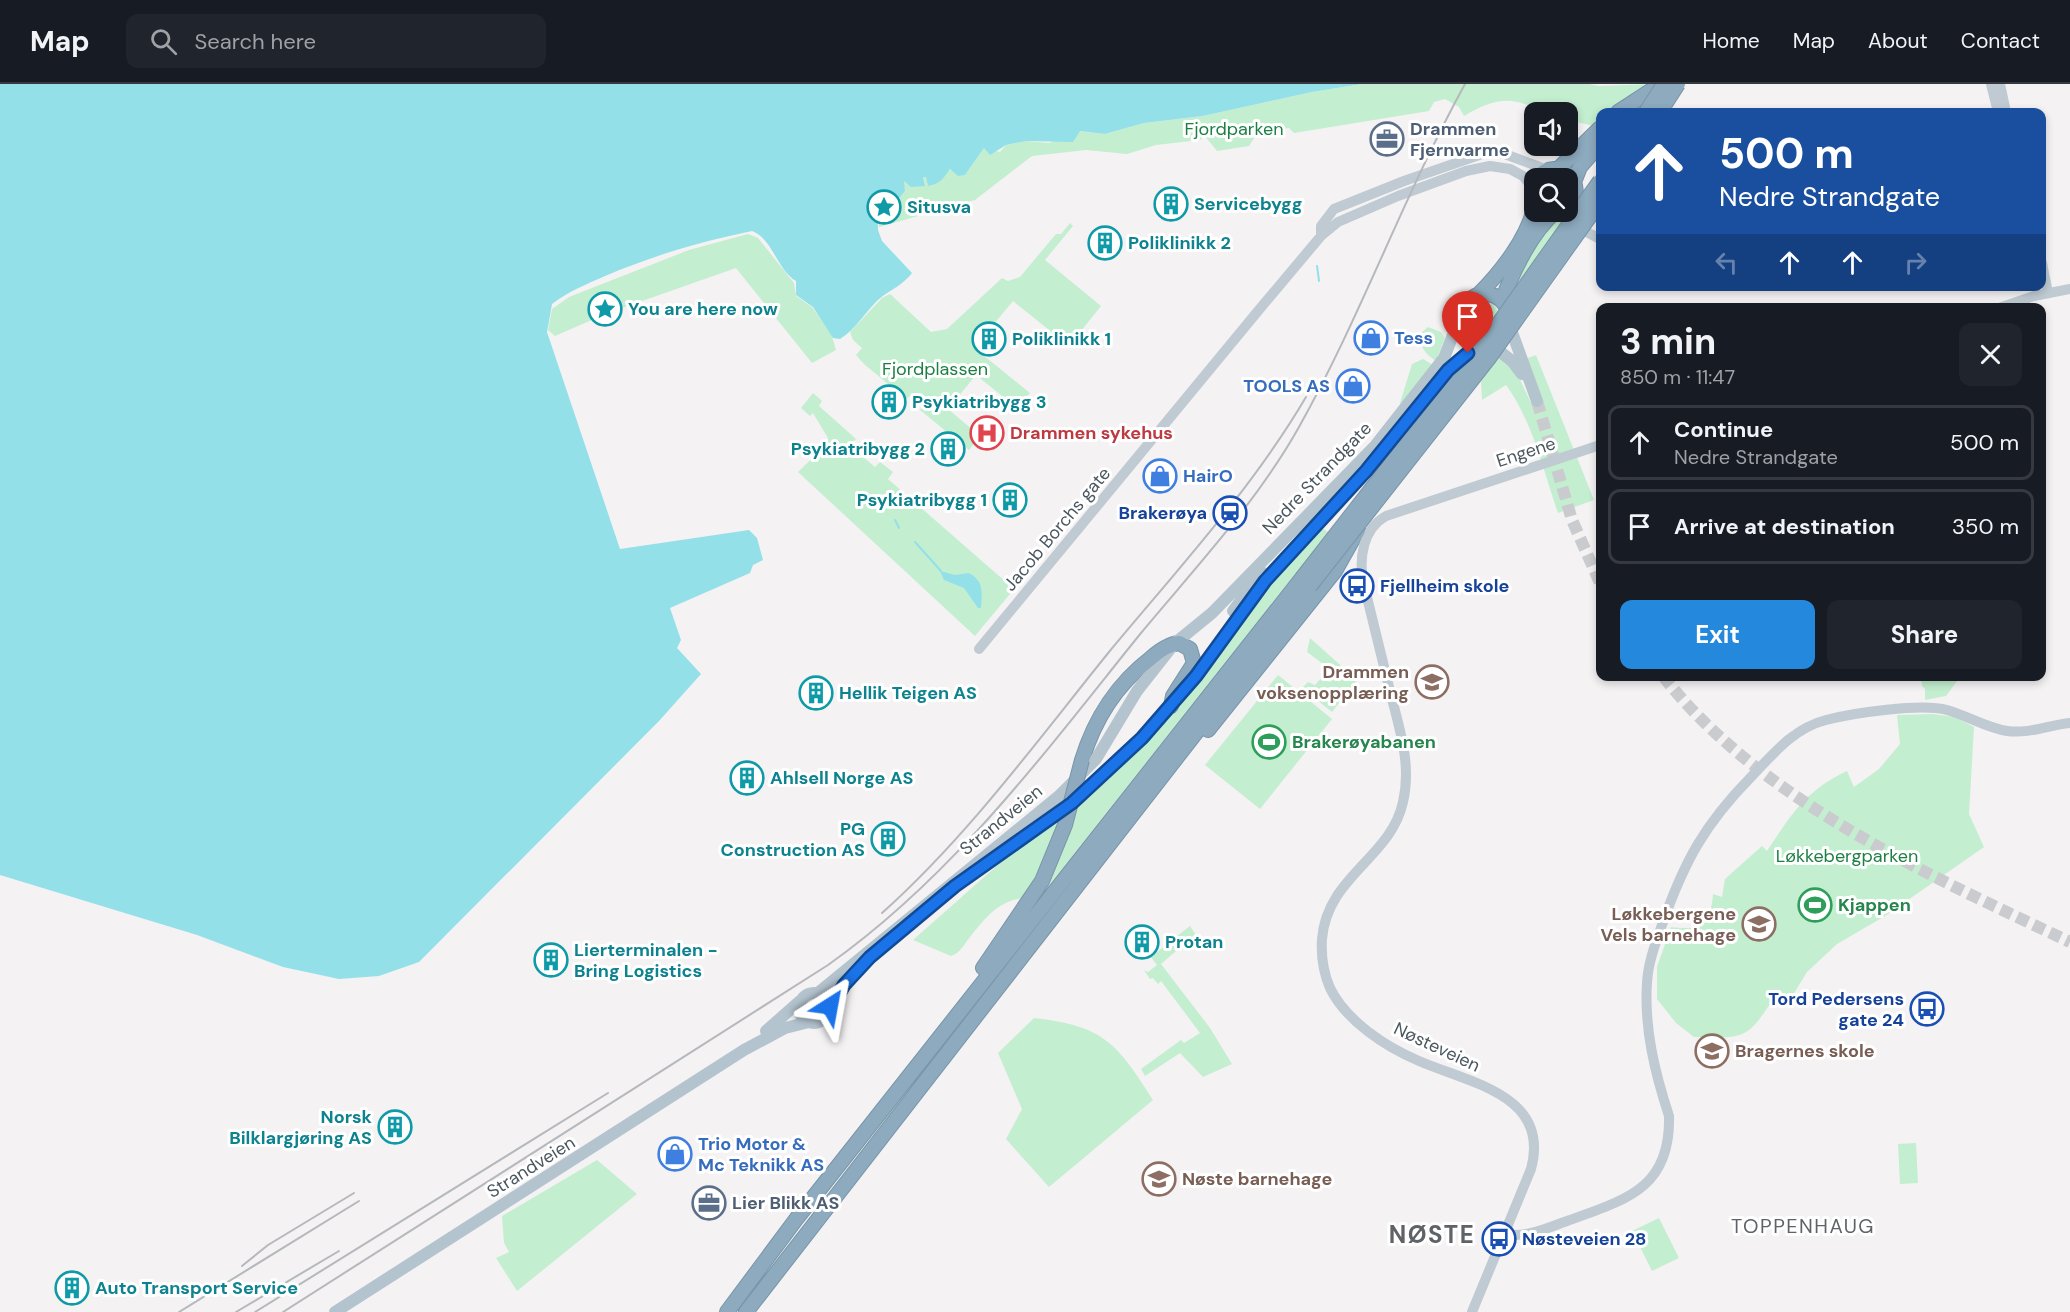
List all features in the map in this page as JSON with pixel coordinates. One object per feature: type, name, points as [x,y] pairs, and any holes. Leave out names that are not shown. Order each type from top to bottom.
[{"type":"highway","points":[[1624,108],[1663,84]]},
{"type":"highway","points":[[1648,108],[1663,84]]},
{"type":"highway","points":[[1663,108],[1678,84]]},
{"type":"highway","points":[[1645,108],[1686,84]]},
{"type":"highway","points":[[1555,168],[1596,132]]},
{"type":"highway","points":[[1578,172],[1596,149]]},
{"type":"highway","points":[[746,1312],[1166,771],[1479,351],[1596,187]]},
{"type":"highway","points":[[727,1312],[770,1252],[920,1062],[1489,358],[1596,208]]},
{"type":"highway","points":[[1478,294],[1488,294],[1502,300],[1508,310],[1509,324],[1501,336],[1486,342],[1467,334],[1460,316],[1465,304],[1478,294],[1505,263],[1529,222]]},
{"type":"highway","points":[[1502,300],[1519,262],[1544,222]]},
{"type":"highway","points":[[1166,771],[1181,762],[1221,716],[1335,571],[1370,508],[1396,445],[1425,401]]},
{"type":"highway","points":[[920,1062],[1042,881],[1065,825],[1082,760],[1097,720],[1114,694],[1142,664],[1174,644],[1183,644],[1190,649],[1194,663],[1173,696],[1171,706]]},
{"type":"main road","points":[[1991,84],[1997,108]]},
{"type":"main road","points":[[2000,84],[2005,108]]},
{"type":"main road","name":"Jacob Borchs gate","points":[[1321,236],[1322,226],[1334,209],[1468,157],[1502,153],[1547,168]]},
{"type":"main road","name":"Jacob Borchs gate","points":[[979,649],[1321,236],[1347,217],[1466,171],[1490,166],[1505,168],[1524,177]]},
{"type":"main road","points":[[1578,218],[1586,230]]},
{"type":"main road","points":[[1571,222],[1596,236]]},
{"type":"main road","points":[[2046,291],[2070,290]]},
{"type":"main road","points":[[2011,303],[2042,291]]},
{"type":"main road","name":"Nedre Strandgate","points":[[1174,644],[1212,613],[1355,469],[1444,358],[1460,316]]},
{"type":"main road","points":[[1486,342],[1519,369],[1537,401],[1509,324]]},
{"type":"main road","name":"Nedre Strandgate","points":[[1222,639],[1258,590],[1425,401],[1454,364],[1486,342]]},
{"type":"main road","name":"Engene","points":[[1405,749],[1364,581],[1361,562],[1370,530],[1379,520],[1596,446]]},
{"type":"main road","points":[[1222,639],[1222,627],[1239,600],[1273,560],[1272,551],[1285,549],[1308,533]]},
{"type":"main road","name":"Strandveien","points":[[830,1009],[844,985],[870,957],[955,886],[1072,803],[1142,738],[1171,706],[1222,639]]},
{"type":"main road","name":"Strandveien","points":[[818,993],[1070,786],[1095,759],[1142,683],[1174,644]]},
{"type":"main road","points":[[1507,1229],[1537,1231],[1629,1197],[1647,1184],[1661,1164],[1669,1139],[1669,1116],[1656,1075],[1648,1024],[1647,980],[1654,948],[1679,878],[1705,829],[1780,747],[1800,731],[1825,720],[1913,709],[1946,710],[2007,731],[2030,731],[2070,723]]},
{"type":"main road","name":"Nøsteveien","points":[[1405,749],[1406,780],[1400,816],[1391,832],[1333,899],[1322,936],[1324,968],[1331,990],[1340,1004],[1378,1038],[1418,1060],[1497,1092],[1523,1113],[1533,1134],[1535,1152],[1532,1169],[1472,1312]]},
{"type":"main road","points":[[818,993],[827,999],[830,1009],[822,1022],[809,1023],[800,1014],[800,1001],[808,994],[818,993]]},
{"type":"main road","name":"Strandveien","points":[[744,1050],[800,1001]]},
{"type":"main road","name":"Strandveien","points":[[335,1312],[744,1050],[785,1028],[809,1023]]},
{"type":"green space","name":"Fjordparken","points":[[1362,84],[1589,84],[1599,86],[1652,84],[1616,108],[1596,108],[1594,126],[1578,122],[1578,102],[1496,102],[1464,116],[1459,107],[1445,99],[1434,102],[1429,111],[1294,133],[1289,128],[1258,132],[1249,146],[1217,151],[1205,136],[1200,140],[1156,145],[1127,154],[1086,150],[1032,156],[975,200],[879,227],[877,203],[905,191],[903,181],[925,185],[923,177],[926,177],[928,186],[951,169],[965,175],[984,148],[1000,152],[1006,145],[1026,141],[1049,143],[1080,131],[1105,134],[1144,123],[1203,116],[1312,92]]},
{"type":"green space","points":[[1553,222],[1563,222],[1521,282],[1517,278],[1533,246]]},
{"type":"green space","name":"Fjordplassen","points":[[1070,223],[1073,226],[1045,260],[1101,306],[1069,346],[1013,301],[974,348],[1030,393],[1017,408],[976,375],[948,409],[980,436],[969,450],[920,410],[923,406],[910,396],[906,399],[856,355],[862,348],[853,340],[850,332],[882,298],[890,294],[931,332],[947,329],[1002,278],[1008,281],[1020,277],[1056,234],[1061,234]]},
{"type":"green space","points":[[748,234],[758,238],[794,283],[796,296],[812,307],[831,333],[836,350],[812,363],[736,268],[608,313],[555,336],[548,330],[552,309],[569,297],[689,250]]},
{"type":"green space","points":[[1482,302],[1493,304],[1500,313],[1483,335],[1473,330],[1468,321],[1473,307]]},
{"type":"green space","points":[[1428,327],[1441,332],[1445,338],[1436,361],[1429,356],[1421,342],[1421,333]]},
{"type":"green space","points":[[1536,355],[1594,500],[1558,513],[1530,430],[1506,385],[1482,400],[1481,381],[1499,356],[1517,373],[1531,403],[1542,399],[1525,359]]},
{"type":"green space","points":[[1423,359],[1433,365],[1403,405],[1400,403],[1412,364]]},
{"type":"green space","points":[[813,393],[822,401],[819,406],[856,439],[850,446],[875,467],[880,462],[893,472],[888,479],[1014,589],[975,636],[798,472],[828,443],[828,438],[813,413],[810,416],[801,408]]},
{"type":"green space","points":[[1322,528],[1328,532],[1039,898],[1015,899],[997,908],[960,950],[951,956],[913,940],[1008,856],[1076,807],[1277,574]]},
{"type":"green space","points":[[1310,638],[1357,680],[1332,712],[1302,688],[1308,682],[1315,685],[1322,677],[1330,682],[1334,678],[1331,676],[1334,672],[1307,652]]},
{"type":"green space","name":"Brakerøyabanen","points":[[1278,675],[1332,719],[1260,809],[1205,765]]},
{"type":"green space","points":[[1922,681],[1957,681],[1946,696],[1925,700],[1925,689]]},
{"type":"green space","name":"Løkkebergparken","points":[[1933,714],[1955,717],[1974,727],[1969,814],[1984,847],[1885,916],[1837,944],[1807,972],[1791,998],[1773,999],[1756,1023],[1742,1034],[1723,1037],[1694,1037],[1676,1023],[1657,999],[1657,967],[1671,927],[1690,928],[1702,924],[1710,913],[1713,894],[1722,897],[1725,879],[1762,846],[1767,851],[1792,815],[1821,786],[1847,771],[1854,787],[1879,769],[1900,744],[1897,715]]},
{"type":"green space","points":[[1190,926],[1202,944],[1176,951],[1161,964],[1210,1028],[1232,1064],[1203,1077],[1180,1053],[1145,1076],[1141,1069],[1181,1040],[1184,1043],[1200,1033],[1161,981],[1158,984],[1153,978],[1150,979],[1144,970],[1148,972],[1157,965],[1151,957],[1167,944],[1171,948],[1180,940],[1177,936]]},
{"type":"green space","points":[[1034,1018],[1058,1021],[1093,1032],[1118,1051],[1153,1100],[1049,1187],[1006,1139],[1022,1109],[998,1053]]},
{"type":"green space","points":[[1916,1143],[1918,1183],[1900,1184],[1898,1144]]},
{"type":"green space","points":[[597,1160],[637,1194],[517,1291],[496,1258],[509,1252],[504,1243],[502,1216]]},
{"type":"green space","points":[[1659,1218],[1679,1258],[1652,1271],[1632,1231]]},
{"type":"water","points":[[0,84],[1362,84],[1312,92],[1203,116],[1144,123],[1105,134],[1080,131],[1073,142],[1026,141],[1006,145],[990,155],[984,148],[965,175],[958,176],[950,169],[940,181],[933,185],[928,186],[926,177],[923,177],[925,186],[911,187],[904,181],[905,191],[899,198],[892,196],[889,200],[877,203],[878,230],[882,241],[912,273],[901,284],[879,299],[840,339],[833,338],[813,307],[796,295],[796,281],[784,270],[765,241],[752,231],[660,255],[584,285],[552,304],[547,332],[620,549],[749,530],[757,538],[763,560],[753,565],[750,573],[670,608],[681,640],[677,648],[701,674],[659,721],[419,962],[379,976],[339,979],[283,967],[197,935],[0,875]]},
{"type":"water","points":[[940,571],[955,575],[969,573],[974,576],[980,583],[981,608],[978,608],[964,588],[944,580]]},
{"type":"waterway","points":[[1317,266],[1319,281]]},
{"type":"waterway","points":[[895,520],[899,528]]},
{"type":"waterway","points":[[915,542],[941,571]]},
{"type":"tunnel","points":[[1537,401],[1572,520],[1596,574]]},
{"type":"tunnel","points":[[1667,681],[1702,720],[1748,761],[1797,797],[1850,831],[1905,862],[2070,942]]},
{"type":"railway","points":[[283,1312],[828,965],[874,930],[957,852],[1033,767],[1225,533],[1282,455],[1343,342],[1422,169],[1465,84]]},
{"type":"railway","points":[[882,913],[944,852],[1001,787],[1238,496],[1285,431],[1306,397]]},
{"type":"railway","points":[[255,1312],[608,1093]]},
{"type":"railway","points":[[242,1266],[268,1245],[354,1193]]},
{"type":"railway","points":[[179,1312],[359,1201]]},
{"type":"railway","points":[[236,1312],[339,1251]]},
{"type":"place","name":"Drammen Fjernvarme","points":[[1387,139]]},
{"type":"place","name":"Servicebygg","points":[[1171,204]]},
{"type":"place","name":"Situsva","points":[[884,207]]},
{"type":"place","name":"Poliklinikk 2","points":[[1105,243]]},
{"type":"place","name":"You are here now","points":[[605,309]]},
{"type":"place","name":"Tess","points":[[1371,338]]},
{"type":"place","name":"Poliklinikk 1","points":[[989,339]]},
{"type":"place","name":"TOOLS AS","points":[[1353,386]]},
{"type":"place","name":"Psykiatribygg 3","points":[[889,402]]},
{"type":"place","name":"Drammen sykehus","points":[[987,433]]},
{"type":"place","name":"Psykiatribygg 2","points":[[948,449]]},
{"type":"place","name":"HairO","points":[[1160,476]]},
{"type":"place","name":"Psykiatribygg 1","points":[[1010,500]]},
{"type":"place","name":"Brakerøya","points":[[1230,513]]},
{"type":"place","name":"Fjellheim skole","points":[[1357,586]]},
{"type":"place","name":"Drammen voksenopplæring","points":[[1432,682]]},
{"type":"place","name":"Hellik Teigen AS","points":[[816,693]]},
{"type":"place","name":"Brakerøyabanen","points":[[1269,742]]},
{"type":"place","name":"Ahlsell Norge AS","points":[[747,778]]},
{"type":"place","name":"PG Construction AS","points":[[888,839]]},
{"type":"place","name":"Kjappen","points":[[1815,905]]},
{"type":"place","name":"Løkkebergene Vels barnehage","points":[[1759,924]]},
{"type":"place","name":"Protan","points":[[1142,942]]},
{"type":"place","name":"Lierterminalen - Bring Logistics","points":[[551,960]]},
{"type":"place","name":"Tord Pedersens gate 24","points":[[1927,1009]]},
{"type":"place","name":"Bragernes skole","points":[[1712,1051]]},
{"type":"place","name":"Norsk Bilklargjøring AS","points":[[395,1127]]},
{"type":"place","name":"Trio Motor & Mc Teknikk AS","points":[[675,1154]]},
{"type":"place","name":"Nøste barnehage","points":[[1159,1179]]},
{"type":"place","name":"Lier Blikk AS","points":[[709,1203]]},
{"type":"place","name":"Nøsteveien 28","points":[[1499,1239]]},
{"type":"place","name":"Auto Transport Service","points":[[72,1288]]},
{"type":"district","name":"TOPPENHAUG","points":[[1803,1226]]},
{"type":"district","name":"NØSTE","points":[[1432,1234]]},
{"type":"route","points":[[830,1006],[830,1009],[851,976],[928,907],[996,855],[1062,811],[1099,780],[1142,738],[1196,676],[1265,581],[1366,471],[1448,370],[1468,353]]}]
